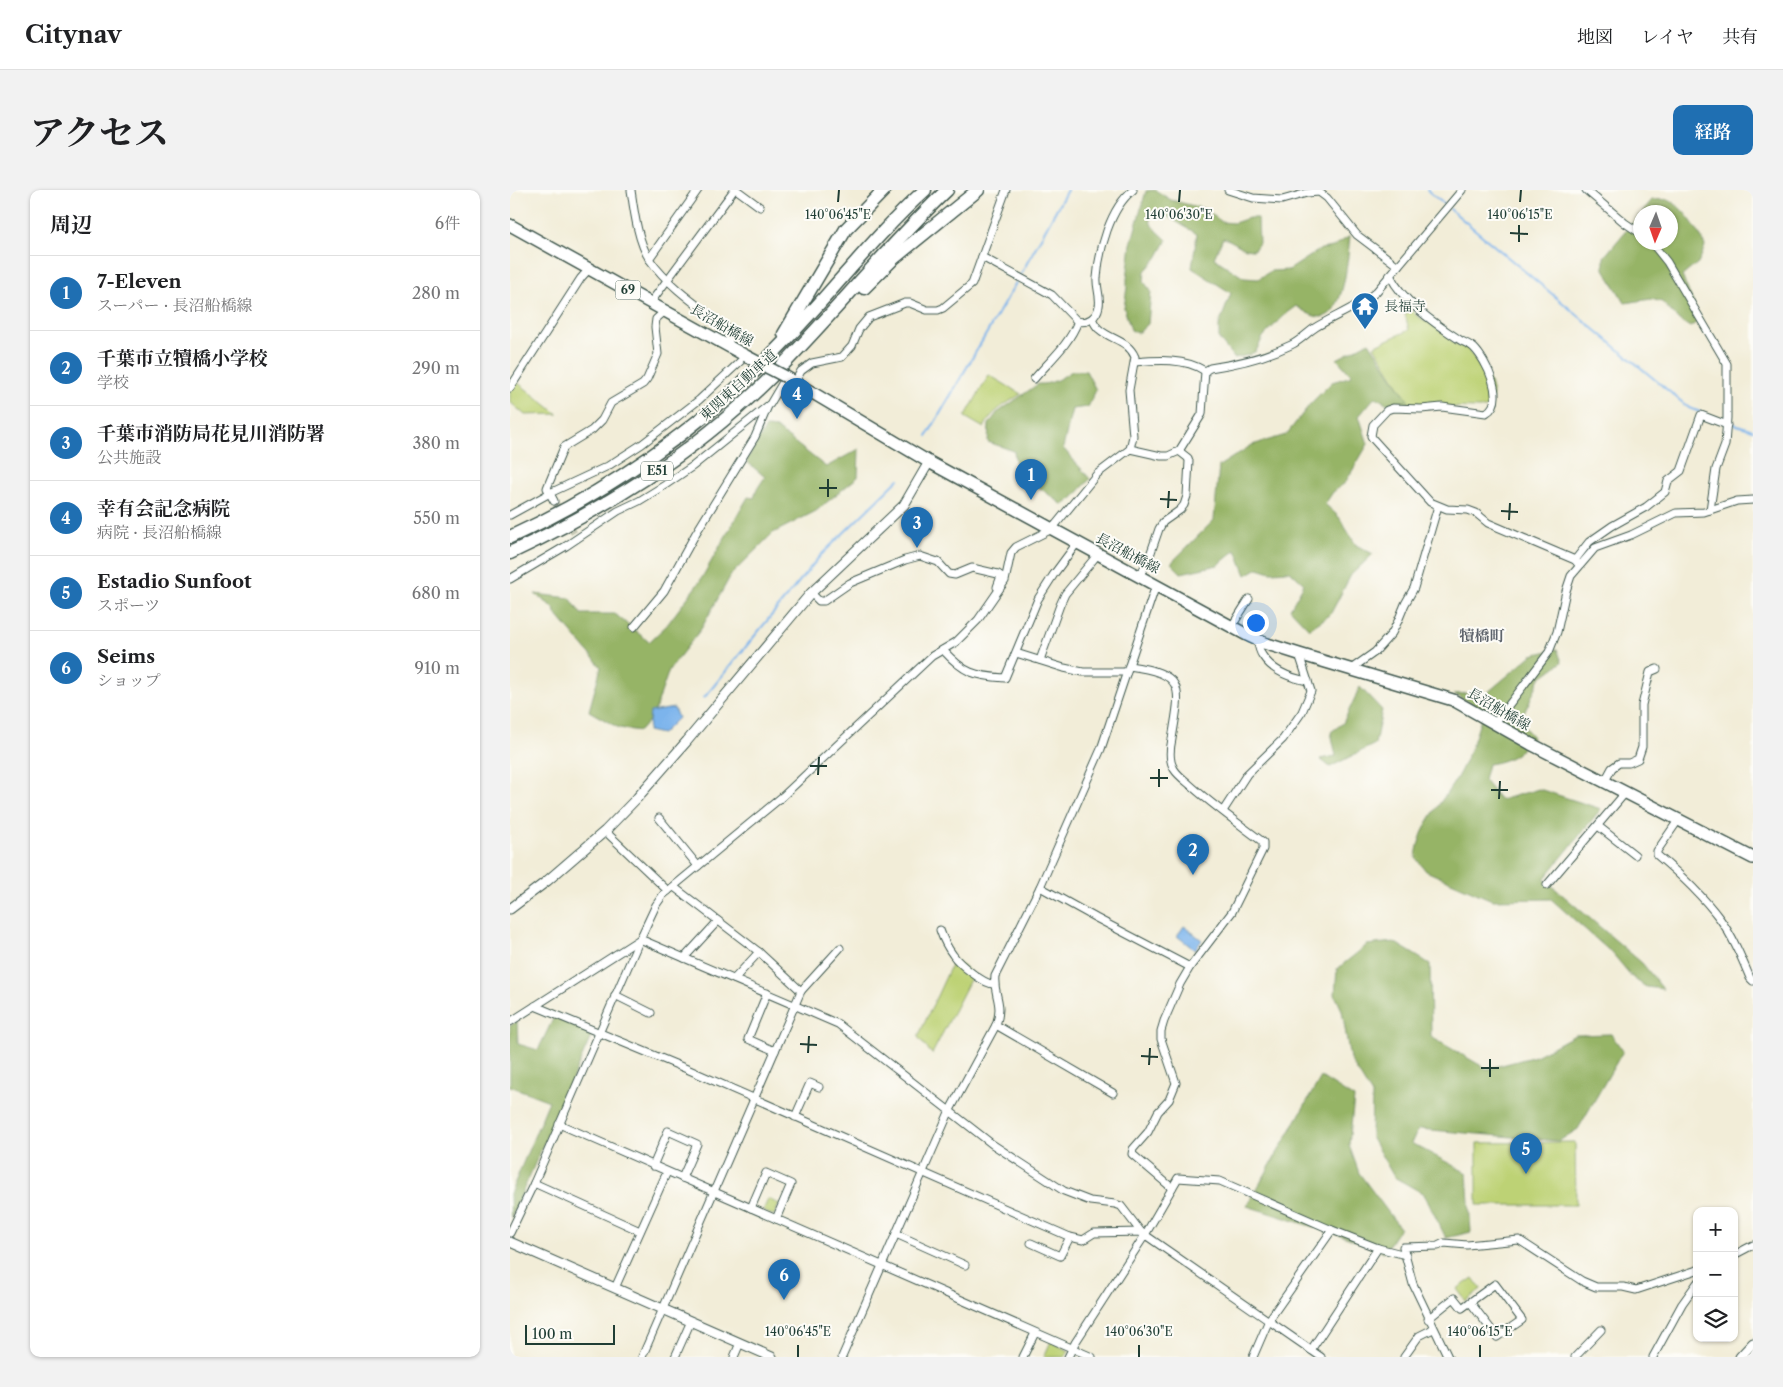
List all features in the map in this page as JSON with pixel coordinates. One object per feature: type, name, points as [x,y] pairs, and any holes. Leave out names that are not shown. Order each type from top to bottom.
[{"type":"highway","points":[[771,355],[846,229],[884,190]]},
{"type":"highway","name":"東関東自動車道","points":[[510,537],[563,510],[629,470],[704,416],[771,355],[873,243],[925,190]]},
{"type":"highway","name":"東関東自動車道","points":[[510,553],[557,531],[637,485],[684,452],[741,405],[786,362],[885,253],[947,190]]},
{"type":"highway","points":[[786,362],[807,345],[894,258],[978,190]]},
{"type":"highway","points":[[510,530],[563,505],[629,470]]},
{"type":"highway","points":[[510,559],[557,531]]},
{"type":"main road","name":"長沼船橋線","points":[[510,225],[790,380],[929,462],[1257,639],[1299,654],[1453,700],[1531,744],[1753,858]]},
{"type":"street","points":[[631,190],[636,224],[649,260],[667,280],[726,327],[729,333],[729,347]]},
{"type":"street","points":[[649,260],[698,190]]},
{"type":"street","points":[[652,302],[736,190],[760,208]]},
{"type":"street","points":[[510,579],[566,546],[575,535],[618,510],[639,501],[693,466],[770,404],[790,380],[801,371],[812,363],[842,357],[852,346],[859,329],[869,317],[905,303],[910,303],[927,310],[943,308],[972,284],[1006,190]]},
{"type":"street","points":[[982,257],[1052,295],[1078,321],[1092,319],[1099,306],[1096,279],[1104,238],[1117,208],[1133,190]]},
{"type":"street","points":[[1228,190],[1252,198],[1282,200],[1313,191],[1319,192],[1327,198],[1357,235],[1398,266]]},
{"type":"street","points":[[1205,371],[1210,368],[1253,360],[1293,344],[1316,327],[1338,317],[1369,298],[1462,190]]},
{"type":"street","points":[[1586,190],[1633,227]]},
{"type":"street","points":[[1657,250],[1667,262],[1726,364],[1727,421],[1725,445],[1716,470],[1710,510]]},
{"type":"street","points":[[510,386],[590,268]]},
{"type":"street","points":[[1390,275],[1397,288],[1427,318],[1462,342],[1474,347],[1492,377],[1495,387],[1492,407],[1486,412],[1442,407],[1421,409],[1393,408],[1387,410],[1373,426],[1371,436],[1426,498],[1438,506],[1447,509],[1468,510],[1476,513],[1488,523],[1577,563]]},
{"type":"street","points":[[554,501],[547,488],[564,447],[592,430],[602,420],[611,403],[643,384],[647,379],[658,354],[656,320],[666,310]]},
{"type":"street","points":[[511,1229],[534,1183],[656,904],[698,866],[783,796],[921,667],[968,632],[1005,581],[1011,552],[1016,547],[1052,529],[1097,474],[1130,449],[1133,436],[1130,390],[1135,362],[1132,352],[1128,347],[1118,339],[1100,330],[1092,319]]},
{"type":"street","points":[[1034,379],[1063,349],[1075,330],[1078,321]]},
{"type":"street","points":[[510,515],[550,493],[608,466],[642,444],[699,400],[746,356]]},
{"type":"street","points":[[1135,362],[1165,360],[1199,367],[1205,371]]},
{"type":"street","points":[[1130,449],[1161,456],[1168,456],[1179,451],[1202,414],[1205,371]]},
{"type":"street","points":[[634,627],[664,591],[696,533],[754,437],[770,404]]},
{"type":"street","points":[[1495,723],[1549,652],[1557,632],[1571,576],[1589,542],[1612,526],[1646,507],[1665,492],[1668,481],[1681,471],[1701,415],[1727,421]]},
{"type":"street","points":[[1140,576],[1149,558],[1159,529],[1168,518],[1180,510],[1187,496],[1190,462],[1179,451]]},
{"type":"street","points":[[510,909],[547,881],[605,831],[687,741],[811,592],[904,505],[929,462]]},
{"type":"street","points":[[1577,563],[1595,548],[1631,535],[1676,514],[1710,510],[1737,501],[1753,500]]},
{"type":"street","points":[[1351,669],[1375,652],[1392,633],[1414,588],[1438,506]]},
{"type":"street","points":[[943,650],[956,663],[973,674],[1005,678],[1038,599],[1054,574],[1078,543]]},
{"type":"street","points":[[1040,660],[1065,594],[1098,554]]},
{"type":"street","points":[[811,592],[819,601],[824,601],[850,583],[920,556],[938,562],[949,574],[955,575],[972,568],[998,574],[1001,576],[994,598]]},
{"type":"street","points":[[842,1357],[950,1110],[996,1025],[1000,1015],[1000,1004],[994,984],[995,976],[1040,886],[1100,749],[1112,719],[1156,585]]},
{"type":"street","points":[[1232,626],[1249,599]]},
{"type":"street","points":[[1257,639],[1262,655],[1277,671],[1308,681]]},
{"type":"street","points":[[1016,653],[1083,672],[1128,669],[1160,672],[1170,677],[1176,684],[1178,699],[1170,760],[1174,770],[1195,790],[1263,842],[1263,849],[1232,912],[1190,967],[1180,984],[1161,1031],[1160,1040],[1176,1084],[1169,1100],[1158,1112],[1148,1132],[1132,1149],[1132,1154],[1172,1188]]},
{"type":"street","points":[[1223,811],[1247,774],[1283,739],[1302,712],[1311,691],[1299,654]]},
{"type":"street","points":[[1605,781],[1612,768],[1619,762],[1629,763],[1638,759],[1642,747],[1642,705],[1650,672],[1657,669]]},
{"type":"street","points":[[1547,885],[1626,792]]},
{"type":"street","points":[[659,818],[698,866]]},
{"type":"street","points":[[1679,819],[1657,851],[1657,856],[1697,892],[1721,921],[1753,981]]},
{"type":"street","points":[[1598,826],[1635,855]]},
{"type":"street","points":[[605,831],[671,889],[759,952],[801,991]]},
{"type":"street","points":[[1040,886],[1096,918],[1190,967]]},
{"type":"street","points":[[684,958],[718,921]]},
{"type":"street","points":[[940,930],[945,944],[958,961],[987,984],[994,984]]},
{"type":"street","points":[[640,939],[838,1024],[992,1144],[1064,1191],[1090,1201],[1121,1206],[1143,1234],[1321,1357]]},
{"type":"street","points":[[510,1022],[640,939]]},
{"type":"street","points":[[642,1357],[801,991],[840,948]]},
{"type":"street","points":[[734,979],[759,952]]},
{"type":"street","points":[[767,993],[748,1039],[775,1051]]},
{"type":"street","points":[[615,995],[651,1013]]},
{"type":"street","points":[[535,1006],[1070,1237],[1083,1240],[1094,1234],[1143,1234]]},
{"type":"street","points":[[996,1025],[1113,1093]]},
{"type":"street","points":[[795,1117],[810,1083],[819,1087]]},
{"type":"street","points":[[559,1124],[1092,1357]]},
{"type":"street","points":[[653,1166],[668,1131],[697,1144],[682,1178]]},
{"type":"street","points":[[615,1288],[667,1172]]},
{"type":"street","points":[[751,1208],[766,1173],[792,1184],[776,1219]]},
{"type":"street","points":[[1068,1357],[1178,1178],[1220,1181],[1332,1230],[1378,1248],[1406,1255]]},
{"type":"street","points":[[534,1183],[640,1231]]},
{"type":"street","points":[[1253,1357],[1269,1320],[1332,1230]]},
{"type":"street","points":[[896,1234],[965,1265]]},
{"type":"street","points":[[1031,1243],[1060,1256],[1070,1237]]},
{"type":"street","points":[[1447,1356],[1413,1284],[1403,1247],[1438,1246],[1444,1243],[1467,1245],[1519,1240],[1554,1264],[1590,1285],[1636,1290],[1693,1271]]},
{"type":"street","points":[[510,1242],[772,1357]]},
{"type":"street","points":[[1738,1253],[1753,1245]]},
{"type":"street","points":[[1311,1350],[1378,1248]]},
{"type":"street","points":[[1428,1318],[1454,1298],[1462,1308],[1470,1302],[1495,1284],[1522,1320],[1496,1337],[1470,1302]]},
{"type":"street","points":[[1653,1357],[1693,1288]]},
{"type":"street","points":[[675,1357],[691,1321]]},
{"type":"street","points":[[1404,1357],[1419,1336],[1433,1329]]},
{"type":"street","points":[[1575,1357],[1601,1330]]},
{"type":"street","points":[[1023,1357],[1035,1333]]},
{"type":"street","points":[[734,1357],[740,1343]]},
{"type":"street","points":[[1740,1357],[1753,1343]]},
{"type":"green space","points":[[1155,190],[1171,200],[1205,209],[1222,222],[1234,223],[1249,218],[1258,218],[1259,243],[1254,250],[1246,249],[1223,238],[1214,258],[1244,278],[1258,279],[1271,271],[1289,270],[1321,249],[1333,247],[1350,236],[1344,283],[1335,307],[1329,314],[1318,317],[1296,306],[1285,314],[1263,337],[1256,351],[1249,355],[1234,358],[1219,339],[1219,325],[1231,293],[1192,268],[1197,234],[1162,213],[1155,215],[1150,220],[1152,226],[1167,240],[1157,258],[1145,271],[1144,282],[1151,291],[1148,324],[1138,333],[1131,330],[1124,308],[1131,244],[1146,191]]},
{"type":"green space","points":[[1652,200],[1668,200],[1676,205],[1648,205]]},
{"type":"green space","points":[[1678,207],[1695,227],[1705,246],[1699,262],[1682,276],[1693,302],[1697,322],[1690,327],[1679,320],[1662,302],[1651,299],[1625,303],[1604,269],[1604,257],[1633,222],[1633,250],[1678,250]]},
{"type":"green space","points":[[1411,310],[1458,346],[1466,346],[1490,382],[1493,394],[1490,406],[1477,408],[1411,406],[1374,346],[1409,330],[1405,314]]},
{"type":"green space","points":[[1369,342],[1411,405],[1390,405],[1375,397],[1359,416],[1368,444],[1345,483],[1333,492],[1325,504],[1339,517],[1356,545],[1373,554],[1351,575],[1330,615],[1309,629],[1290,609],[1304,584],[1290,571],[1271,572],[1258,568],[1246,575],[1236,550],[1218,565],[1181,573],[1171,563],[1214,520],[1219,466],[1252,445],[1286,435],[1311,403],[1332,382],[1352,376],[1337,359]]},
{"type":"green space","points":[[1072,371],[1086,371],[1096,390],[1088,407],[1072,409],[1063,448],[1090,479],[1073,498],[1063,505],[1017,471],[1014,451],[988,442],[989,424],[997,413],[1038,384],[1052,382]]},
{"type":"green space","points":[[989,375],[1021,394],[995,412],[984,428],[965,417]]},
{"type":"green space","points":[[517,382],[558,414],[525,415],[510,402],[510,392]]},
{"type":"green space","points":[[766,427],[776,428],[826,467],[859,449],[858,477],[816,511],[773,533],[731,575],[701,629],[669,670],[653,716],[640,731],[619,728],[589,711],[601,667],[555,613],[554,608],[535,594],[570,598],[581,614],[615,614],[649,642],[667,625],[700,581],[748,497],[754,498],[757,489],[765,477],[746,461]]},
{"type":"green space","points":[[1557,649],[1562,662],[1540,678],[1520,722],[1533,737],[1514,756],[1488,764],[1484,780],[1500,800],[1539,789],[1601,809],[1544,879],[1642,963],[1663,989],[1646,987],[1633,978],[1613,954],[1551,899],[1492,900],[1426,871],[1416,858],[1418,845],[1427,823],[1454,783],[1467,757],[1483,710],[1454,694],[1487,693],[1532,655]]},
{"type":"green space","points":[[1360,687],[1382,710],[1375,744],[1330,767],[1320,759],[1336,756],[1331,732],[1343,723]]},
{"type":"green space","points":[[1394,942],[1430,964],[1431,1037],[1487,1069],[1536,1056],[1575,1035],[1611,1034],[1623,1051],[1578,1129],[1559,1141],[1419,1129],[1411,1143],[1467,1173],[1471,1232],[1446,1238],[1424,1194],[1394,1177],[1371,1137],[1372,1095],[1350,1059],[1342,1010],[1335,995],[1337,969],[1367,945]]},
{"type":"green space","points":[[954,959],[973,974],[932,1054],[918,1037]]},
{"type":"green space","points":[[554,1017],[591,1032],[590,1039],[511,1218],[510,1194],[549,1101],[510,1086],[510,1026],[517,1021],[518,1044],[538,1050]]},
{"type":"green space","points":[[1321,1077],[1354,1098],[1349,1145],[1359,1173],[1400,1228],[1384,1252],[1348,1238],[1247,1206]]},
{"type":"green space","points":[[1575,1142],[1576,1205],[1477,1205],[1477,1143]]},
{"type":"green space","points":[[768,1199],[779,1204],[775,1214],[772,1215],[763,1211]]},
{"type":"green space","points":[[1473,1278],[1481,1289],[1466,1301],[1457,1289]]},
{"type":"green space","points":[[1051,1341],[1068,1351],[1065,1357],[1044,1357]]},
{"type":"water","points":[[674,708],[678,718],[662,734],[648,731],[650,712]]},
{"type":"water","points":[[1184,926],[1202,940],[1195,950],[1177,936]]},
{"type":"waterway","points":[[927,436],[1021,274],[1067,190]]},
{"type":"waterway","points":[[1427,190],[1446,206]]},
{"type":"waterway","points":[[1450,209],[1689,408],[1700,412]]},
{"type":"waterway","points":[[1728,422],[1753,430]]},
{"type":"waterway","points":[[704,698],[820,556],[899,479]]},
{"type":"tunnel","points":[[554,501],[574,533]]},
{"type":"place","name":"長福寺","points":[[1365,330]]},
{"type":"place","name":"幸有会記念病院","points":[[797,419]]},
{"type":"place","name":"7-Eleven","points":[[1031,500]]},
{"type":"place","name":"千葉市消防局花見川消防署","points":[[917,548]]},
{"type":"place","name":"千葉市立犢橋小学校","points":[[1193,875]]},
{"type":"place","name":"Estadio Sunfoot","points":[[1526,1174]]},
{"type":"place","name":"Seims","points":[[784,1300]]},
{"type":"district","name":"犢橋町","points":[[1482,636]]}]
